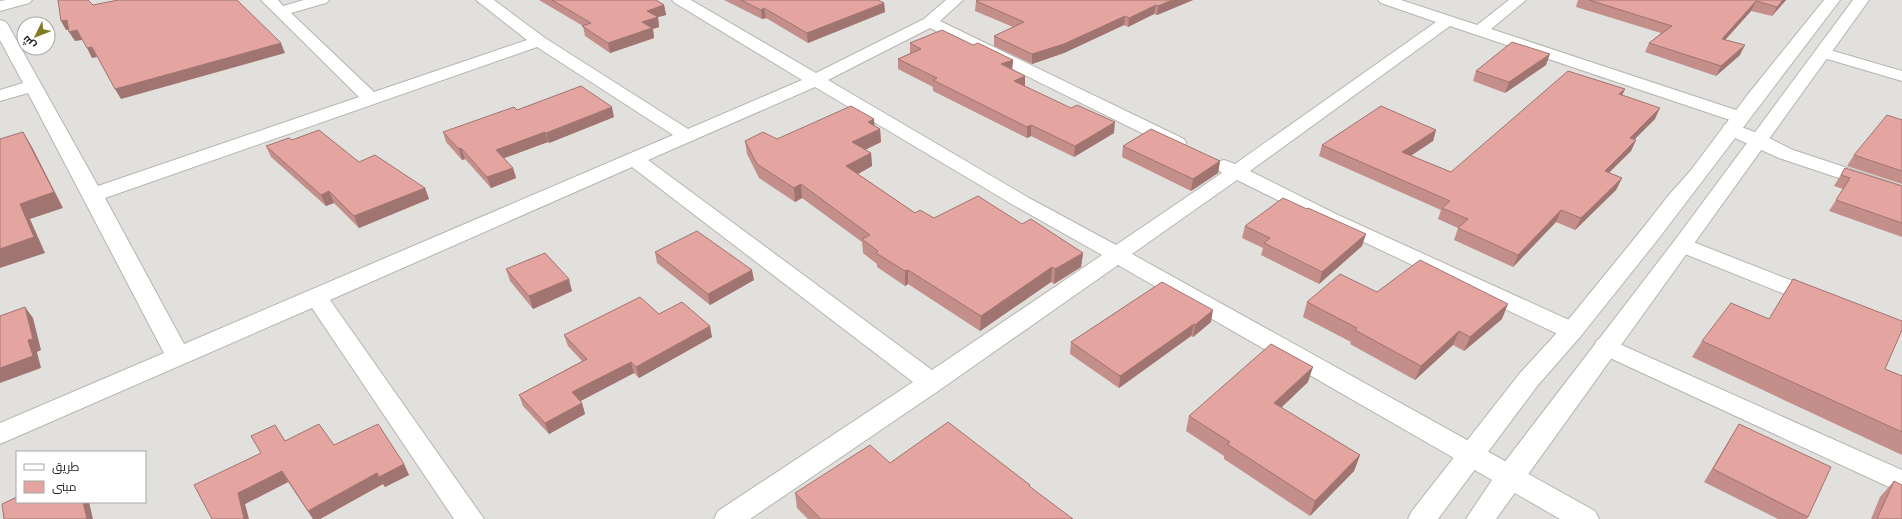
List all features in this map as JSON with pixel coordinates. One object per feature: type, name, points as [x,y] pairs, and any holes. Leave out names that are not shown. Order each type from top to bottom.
[{"type":"street","points":[[0,6],[24,0]]},
{"type":"street","points":[[269,0],[372,100]]},
{"type":"street","points":[[281,11],[321,0]]},
{"type":"street","points":[[484,0],[539,41],[687,136]]},
{"type":"street","points":[[680,0],[948,159],[1585,519]]},
{"type":"street","points":[[0,434],[816,80],[930,22],[955,0]]},
{"type":"street","points":[[1386,0],[1480,30],[1599,72],[1735,123],[1758,140],[1786,154],[1902,193]]},
{"type":"street","points":[[1480,30],[1518,0]]},
{"type":"street","points":[[1422,519],[1470,454],[1529,379],[1572,331],[1651,233],[1832,0]]},
{"type":"street","points":[[1480,519],[1606,346],[1683,245],[1861,0]]},
{"type":"street","points":[[728,519],[932,383],[1350,91],[1448,20]]},
{"type":"street","points":[[930,22],[1331,219],[1572,331]]},
{"type":"street","points":[[0,25],[179,357]]},
{"type":"street","points":[[93,195],[372,100],[539,41]]},
{"type":"street","points":[[1823,53],[1902,76]]},
{"type":"street","points":[[0,96],[32,86]]},
{"type":"street","points":[[634,159],[932,383]]},
{"type":"street","points":[[1683,245],[1836,306]]},
{"type":"street","points":[[316,297],[470,519]]},
{"type":"street","points":[[1606,346],[1902,482]]},
{"type":"building","points":[[58,0],[88,0],[93,5],[118,0],[237,0],[281,43],[115,89],[92,47],[87,48],[77,30],[69,32],[67,20],[61,21]]},
{"type":"building","points":[[552,0],[656,0],[664,5],[647,11],[658,17],[642,22],[652,28],[608,43],[582,26],[591,23]]},
{"type":"building","points":[[741,0],[878,0],[884,3],[807,33],[764,8],[761,10]]},
{"type":"building","points":[[1172,0],[1158,6],[1156,5],[1129,18],[1125,16],[1064,44],[1032,54],[994,36],[1024,22],[976,1]]},
{"type":"building","points":[[1589,0],[1783,0],[1777,7],[1756,1],[1722,39],[1745,45],[1721,66],[1649,43],[1672,26]]},
{"type":"building","points":[[942,30],[973,45],[978,43],[1013,60],[1001,64],[1025,76],[1014,81],[1071,108],[1077,105],[1115,122],[1075,146],[1031,125],[1027,127],[933,80],[937,78],[898,59],[921,49],[910,43]]},
{"type":"building","points":[[1512,42],[1550,54],[1509,82],[1476,71]]},
{"type":"building","points":[[1568,71],[1625,89],[1619,94],[1660,108],[1630,138],[1636,140],[1605,171],[1622,178],[1581,218],[1561,210],[1518,255],[1458,228],[1468,219],[1442,208],[1450,201],[1322,145],[1381,106],[1436,130],[1402,152],[1451,172]]},
{"type":"building","points":[[581,86],[612,107],[546,133],[545,132],[496,150],[513,168],[487,177],[461,148],[459,149],[443,132],[514,107],[517,110]]},
{"type":"building","points":[[851,106],[874,119],[868,122],[880,129],[852,142],[871,153],[846,166],[915,213],[920,210],[934,218],[978,196],[1022,224],[1031,219],[1083,253],[1055,269],[1052,267],[981,316],[908,270],[905,271],[876,253],[878,251],[862,239],[870,235],[801,184],[794,188],[757,164],[745,141],[763,132],[777,139]]},
{"type":"building","points":[[1887,115],[1902,120],[1902,171],[1854,155]]},
{"type":"building","points":[[1151,129],[1220,161],[1193,179],[1123,146]]},
{"type":"building","points":[[319,130],[359,162],[375,155],[425,188],[354,216],[329,191],[321,195],[266,146],[289,138],[292,140]]},
{"type":"building","points":[[23,132],[54,192],[20,204],[34,237],[0,249],[0,139]]},
{"type":"building","points":[[1845,168],[1902,186],[1902,223],[1836,200],[1850,178],[1841,175]]},
{"type":"building","points":[[1283,198],[1366,234],[1322,272],[1264,243],[1270,238],[1245,226]]},
{"type":"building","points":[[697,231],[752,270],[708,294],[655,252]]},
{"type":"building","points":[[545,253],[569,279],[529,296],[506,269]]},
{"type":"building","points":[[1420,260],[1508,304],[1470,337],[1459,331],[1421,366],[1355,330],[1357,328],[1307,302],[1340,274],[1377,292]]},
{"type":"building","points":[[1793,279],[1902,321],[1902,330],[1885,369],[1902,376],[1902,432],[1702,341],[1731,303],[1769,319]]},
{"type":"building","points":[[1162,282],[1213,310],[1195,325],[1194,324],[1120,376],[1071,342]]},
{"type":"building","points":[[640,297],[659,314],[682,302],[710,326],[636,367],[631,362],[572,392],[582,403],[545,423],[519,395],[587,359],[564,335]]},
{"type":"building","points":[[25,307],[33,339],[28,340],[33,356],[0,368],[0,316]]},
{"type":"building","points":[[1271,344],[1313,367],[1274,403],[1360,455],[1315,501],[1227,444],[1230,442],[1189,416]]},
{"type":"building","points":[[948,422],[1073,519],[821,519],[795,493],[870,445],[890,463]]},
{"type":"building","points":[[319,424],[334,445],[378,424],[404,464],[379,477],[377,473],[308,511],[282,471],[238,493],[244,519],[212,519],[194,485],[261,453],[251,436],[275,425],[285,441]]},
{"type":"building","points":[[1739,424],[1831,467],[1808,517],[1713,469]]},
{"type":"building","points":[[1894,481],[1902,485],[1902,519],[1877,519]]},
{"type":"building","points":[[16,497],[16,503],[83,503],[87,519],[4,519],[2,504]]}]
